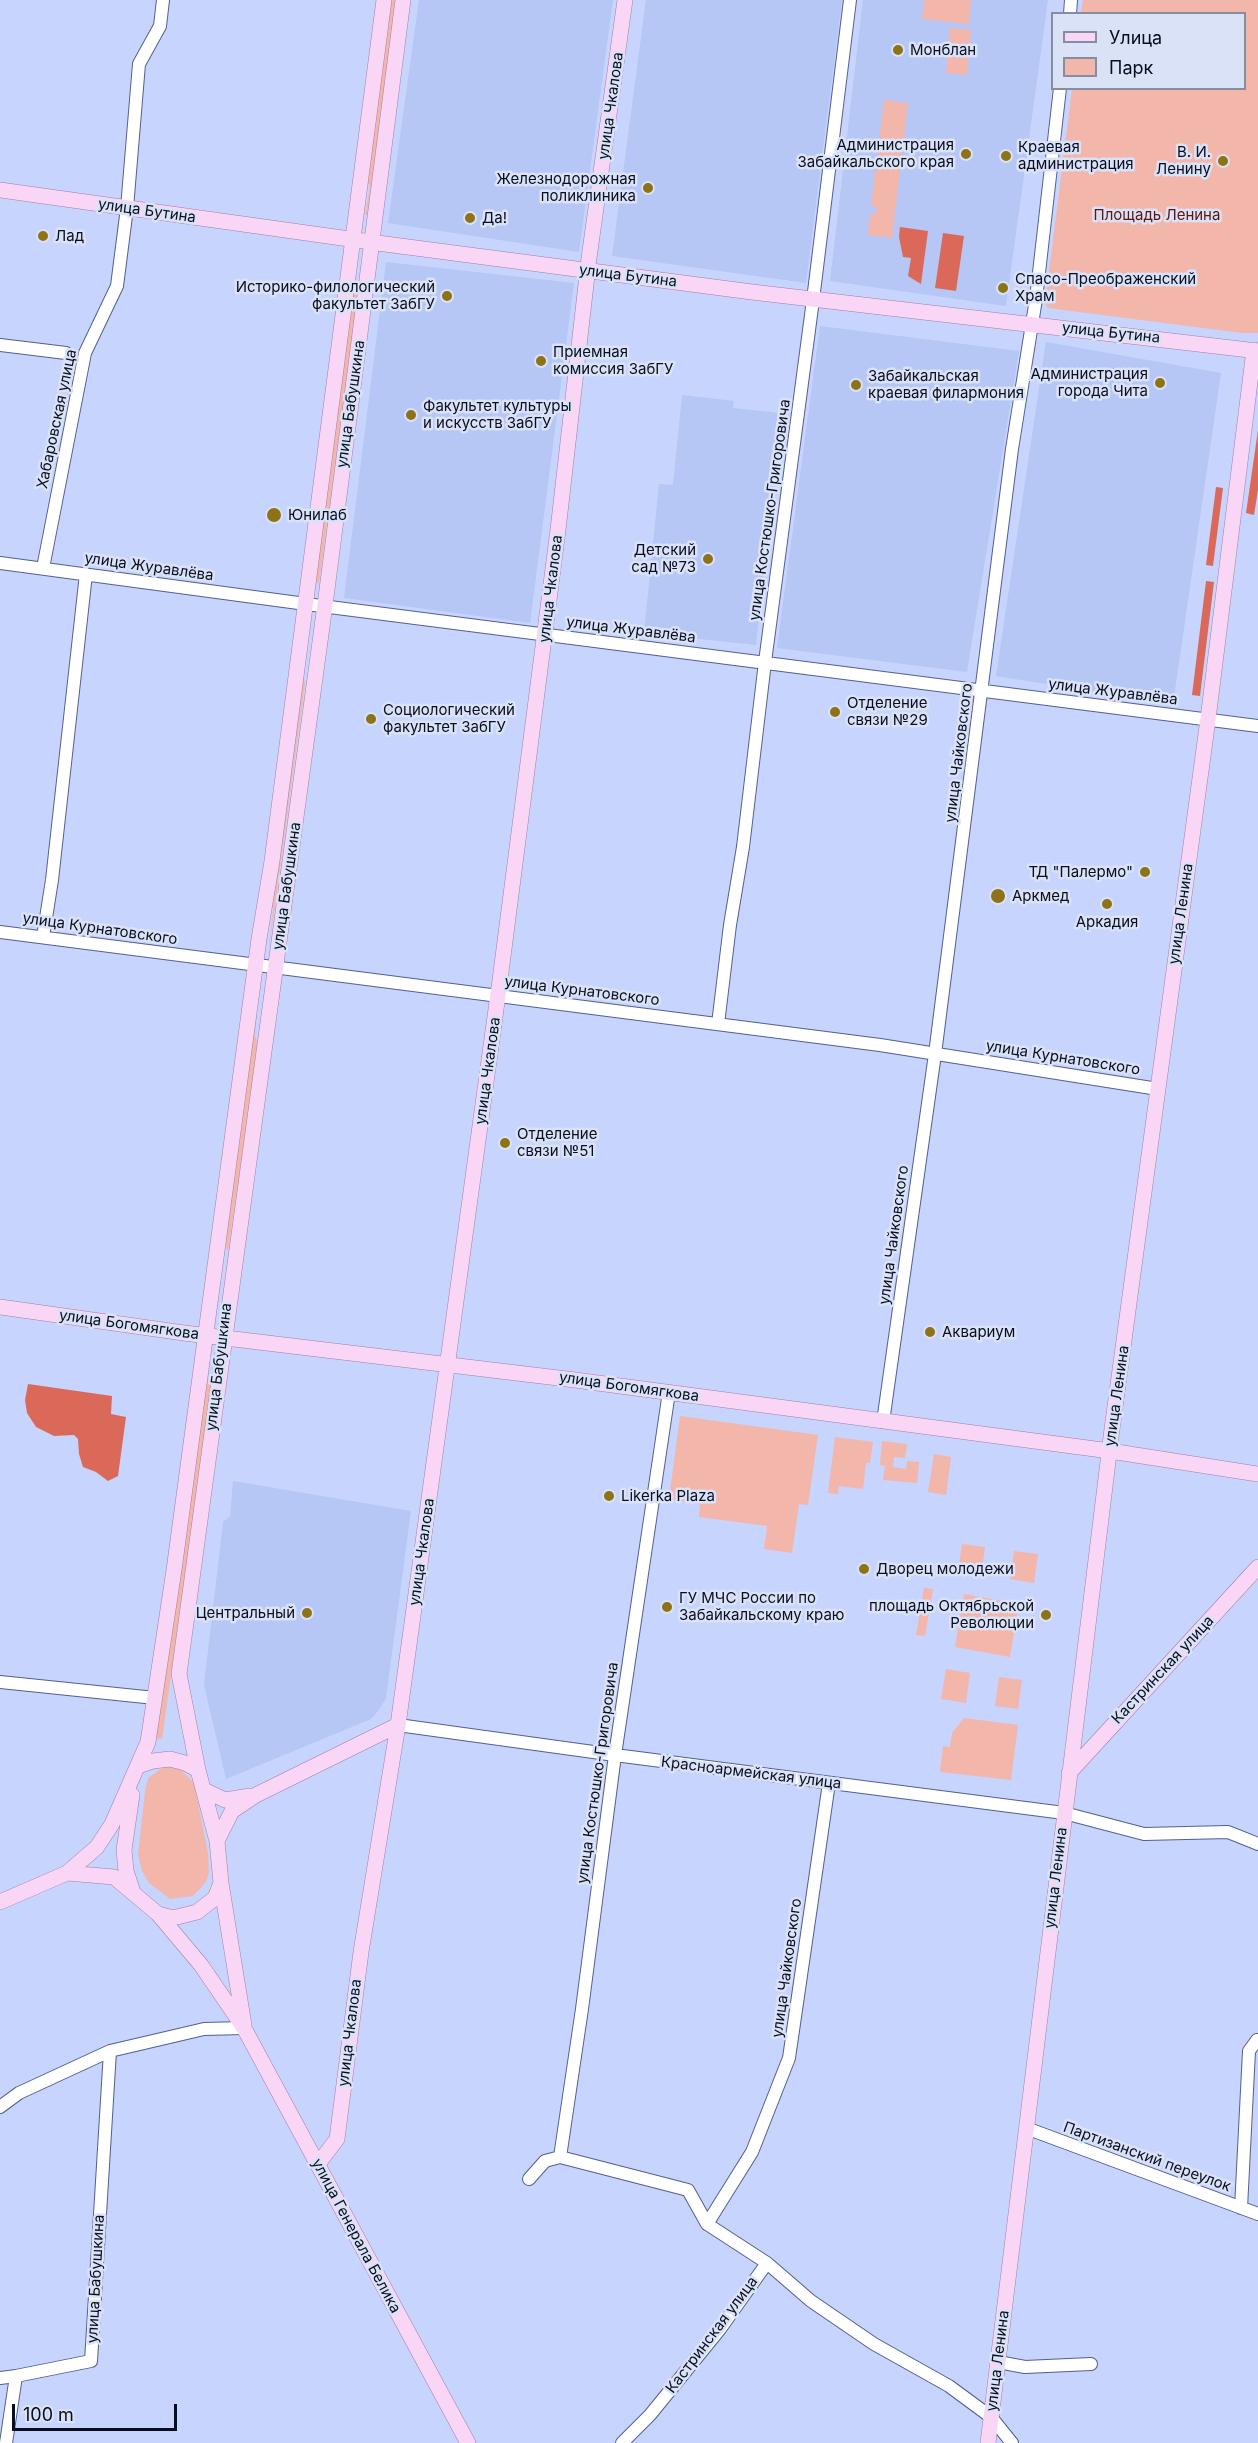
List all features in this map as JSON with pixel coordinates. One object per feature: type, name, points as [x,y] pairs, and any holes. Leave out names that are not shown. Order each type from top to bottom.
[{"type":"main road","name":"улица Бабушкина","points":[[138,1766],[148,1742],[272,861],[384,0]]},
{"type":"main road","name":"улица Бабушкина","points":[[244,2028],[221,1883],[217,1841],[198,1770],[178,1674],[325,605],[403,0]]},
{"type":"main road","name":"улица Чкалова","points":[[318,2164],[337,2139],[360,1952],[398,1725],[498,996],[545,634],[588,271],[625,0]]},
{"type":"main road","name":"улица Бутина","points":[[0,190],[813,300],[1256,351]]},
{"type":"main road","name":"улица Ленина","points":[[988,2443],[1110,1452],[1256,351]]},
{"type":"main road","name":"улица Богомягкова","points":[[0,1307],[223,1338],[669,1392],[1258,1474]]},
{"type":"main road","name":"Кастринская улица","points":[[1069,1773],[1258,1567]]},
{"type":"main road","points":[[217,1841],[232,1811],[256,1795],[398,1725]]},
{"type":"main road","points":[[0,1902],[67,1873],[98,1847],[112,1824],[138,1766],[170,1759],[198,1770]]},
{"type":"main road","points":[[133,1892],[126,1871],[124,1850],[138,1766]]},
{"type":"main road","points":[[204,1790],[225,1800],[256,1795]]},
{"type":"main road","points":[[67,1873],[114,1878],[133,1892],[158,1914],[201,1965],[244,2028]]},
{"type":"main road","points":[[158,1914],[173,1918],[197,1912],[215,1898],[221,1883]]},
{"type":"main road","name":"улица Генерала Белика","points":[[244,2028],[468,2443]]},
{"type":"street","name":"Хабаровская улица","points":[[43,568],[56,491],[85,353],[117,286],[127,208],[139,64],[160,26],[163,0]]},
{"type":"street","name":"улица Костюшко-Григоровича","points":[[718,1024],[730,925],[743,847],[850,0]]},
{"type":"street","name":"улица Чайковского","points":[[883,1422],[935,1054],[1030,324],[1036,299],[1060,90]]},
{"type":"street","points":[[0,345],[66,353]]},
{"type":"street","name":"улица Журавлёва","points":[[0,563],[1258,726]]},
{"type":"street","points":[[43,937],[52,880],[86,574]]},
{"type":"street","name":"улица Курнатовского","points":[[0,932],[718,1024],[935,1054],[1158,1089]]},
{"type":"street","name":"улица Костюшко-Григоровича","points":[[560,2157],[615,1755],[669,1392]]},
{"type":"street","points":[[0,1682],[154,1698]]},
{"type":"street","name":"Красноармейская улица","points":[[398,1725],[1064,1813],[1144,1834],[1228,1832],[1258,1844]]},
{"type":"street","name":"улица Чайковского","points":[[707,2224],[752,2152],[789,2058],[829,1783]]},
{"type":"street","points":[[0,2107],[20,2093],[110,2051],[204,2029],[244,2028]]},
{"type":"street","points":[[1241,2208],[1249,2051],[1257,2040]]},
{"type":"street","name":"улица Бабушкина","points":[[16,2376],[91,2361],[110,2051]]},
{"type":"street","name":"Партизанский переулок","points":[[1026,2128],[1258,2214]]},
{"type":"street","points":[[529,2179],[544,2161],[560,2157],[688,2190],[707,2224]]},
{"type":"street","name":"Кастринская улица","points":[[622,2443],[650,2415],[720,2329],[767,2263],[707,2224]]},
{"type":"street","points":[[767,2263],[811,2301],[874,2344],[950,2386],[991,2417],[1012,2443]]},
{"type":"street","points":[[998,2362],[1025,2367],[1091,2364]]},
{"type":"street","points":[[0,2378],[16,2376],[5,2420],[6,2443]]},
{"type":"shaded area","points":[[419,0],[613,0],[579,252],[388,223]]},
{"type":"shaded area","points":[[646,0],[842,0],[806,283],[612,256]]},
{"type":"shaded area","points":[[863,0],[1048,0],[1006,306],[830,281]]},
{"type":"shaded area","points":[[900,227],[928,231],[921,284],[908,276],[911,258],[903,257],[899,237]]},
{"type":"shaded area","points":[[943,233],[964,236],[956,291],[935,288]]},
{"type":"shaded area","points":[[386,262],[574,283],[530,623],[344,598]]},
{"type":"shaded area","points":[[820,326],[1019,351],[967,672],[777,648]]},
{"type":"shaded area","points":[[1046,342],[1221,373],[1173,704],[996,676]]},
{"type":"shaded area","name":"Детский сад №73","points":[[682,395],[734,401],[733,408],[780,413],[756,645],[644,633],[659,484],[673,485]]},
{"type":"shaded area","points":[[1258,430],[1258,490],[1254,515],[1246,513]]},
{"type":"shaded area","points":[[1216,487],[1223,488],[1213,566],[1206,565]]},
{"type":"shaded area","points":[[1206,581],[1214,582],[1200,696],[1192,695]]},
{"type":"shaded area","points":[[28,1384],[112,1396],[111,1414],[126,1417],[118,1476],[108,1481],[96,1472],[83,1467],[78,1439],[74,1435],[54,1436],[36,1427],[27,1413],[25,1400]]},
{"type":"shaded area","points":[[233,1481],[411,1511],[386,1698],[378,1711],[371,1719],[226,1779],[204,1685],[223,1522],[230,1516]]},
{"type":"green space","points":[[391,0],[397,0],[367,215],[365,215],[370,187],[367,181]]},
{"type":"green space","points":[[924,0],[971,0],[969,24],[922,19]]},
{"type":"green space","name":"Площадь Ленина","points":[[1083,0],[1258,0],[1258,333],[1242,333],[1048,308],[1045,303],[1072,90],[1246,90],[1246,12],[1081,12]]},
{"type":"green space","points":[[950,28],[971,30],[967,75],[946,73]]},
{"type":"green space","points":[[884,100],[908,103],[892,238],[868,235],[870,214],[876,214],[877,207],[871,206]]},
{"type":"green space","points":[[357,257],[355,287],[358,295],[319,583],[313,583]]},
{"type":"green space","points":[[303,674],[305,684],[269,949],[273,908],[270,901]]},
{"type":"green space","points":[[258,996],[255,1035],[258,1045],[220,1307],[228,1251],[225,1245]]},
{"type":"green space","points":[[205,1376],[213,1377],[162,1739],[154,1738]]},
{"type":"green space","points":[[680,1416],[818,1435],[808,1505],[799,1504],[792,1553],[764,1549],[767,1526],[699,1517],[700,1504],[669,1499]]},
{"type":"green space","points":[[835,1437],[873,1442],[870,1463],[866,1463],[863,1489],[839,1486],[838,1494],[828,1493]]},
{"type":"green space","points":[[882,1441],[907,1444],[905,1458],[894,1457],[893,1467],[906,1469],[907,1461],[919,1462],[917,1483],[883,1480],[885,1466],[880,1465]]},
{"type":"green space","points":[[934,1454],[951,1457],[946,1495],[928,1492]]},
{"type":"green space","points":[[962,1544],[985,1547],[981,1577],[958,1574]]},
{"type":"green space","points":[[1014,1551],[1038,1554],[1034,1583],[1010,1579]]},
{"type":"green space","points":[[924,1588],[933,1589],[925,1636],[916,1635]]},
{"type":"green space","points":[[964,1594],[1019,1604],[1010,1657],[955,1647]]},
{"type":"green space","points":[[946,1669],[970,1673],[966,1703],[941,1699]]},
{"type":"green space","points":[[999,1677],[1022,1680],[1018,1709],[995,1706]]},
{"type":"green space","points":[[964,1718],[1018,1725],[1011,1780],[940,1772],[943,1746],[950,1747],[952,1733]]},
{"type":"green space","points":[[166,1765],[178,1767],[194,1783],[208,1853],[209,1873],[206,1882],[193,1896],[170,1899],[149,1883],[142,1871],[138,1855],[148,1778]]},
{"type":"place","name":"Монблан","points":[[898,50]]},
{"type":"place","name":"Администрация Забайкальского края","points":[[966,154]]},
{"type":"place","name":"Краевая администрация","points":[[1006,156]]},
{"type":"place","name":"В. И. Ленину","points":[[1223,161]]},
{"type":"place","name":"Железнодорожная поликлиника","points":[[648,188]]},
{"type":"place","name":"Да!","points":[[470,218]]},
{"type":"place","name":"Лад","points":[[43,236]]},
{"type":"place","name":"Спасо-Преображенский Храм","points":[[1003,288]]},
{"type":"place","name":"Историко-филологический факультет ЗабГУ","points":[[447,296]]},
{"type":"place","name":"Приемная комиссия ЗабГУ","points":[[541,361]]},
{"type":"place","name":"Администрация города Чита","points":[[1160,383]]},
{"type":"place","name":"Забайкальская краевая филармония","points":[[856,385]]},
{"type":"place","name":"Факультет культуры и искусств ЗабГУ","points":[[411,415]]},
{"type":"place","name":"Юнилаб","points":[[274,515]]},
{"type":"place","name":"Детский сад №73","points":[[708,559]]},
{"type":"place","name":"Отделение связи №29","points":[[835,712]]},
{"type":"place","name":"Социологический факультет ЗабГУ","points":[[371,719]]},
{"type":"place","name":"ТД \"Палермо\"","points":[[1145,872]]},
{"type":"place","name":"Аркмед","points":[[998,896]]},
{"type":"place","name":"Аркадия","points":[[1107,904]]},
{"type":"place","name":"Отделение связи №51","points":[[505,1143]]},
{"type":"place","name":"Аквариум","points":[[930,1332]]},
{"type":"place","name":"Likerka Plaza","points":[[609,1496]]},
{"type":"place","name":"Дворец молодежи","points":[[864,1569]]},
{"type":"place","name":"ГУ МЧС России по Забайкальскому краю","points":[[667,1607]]},
{"type":"place","name":"Центральный","points":[[307,1613]]},
{"type":"place","name":"площадь Октябрьской Революции","points":[[1046,1615]]}]
